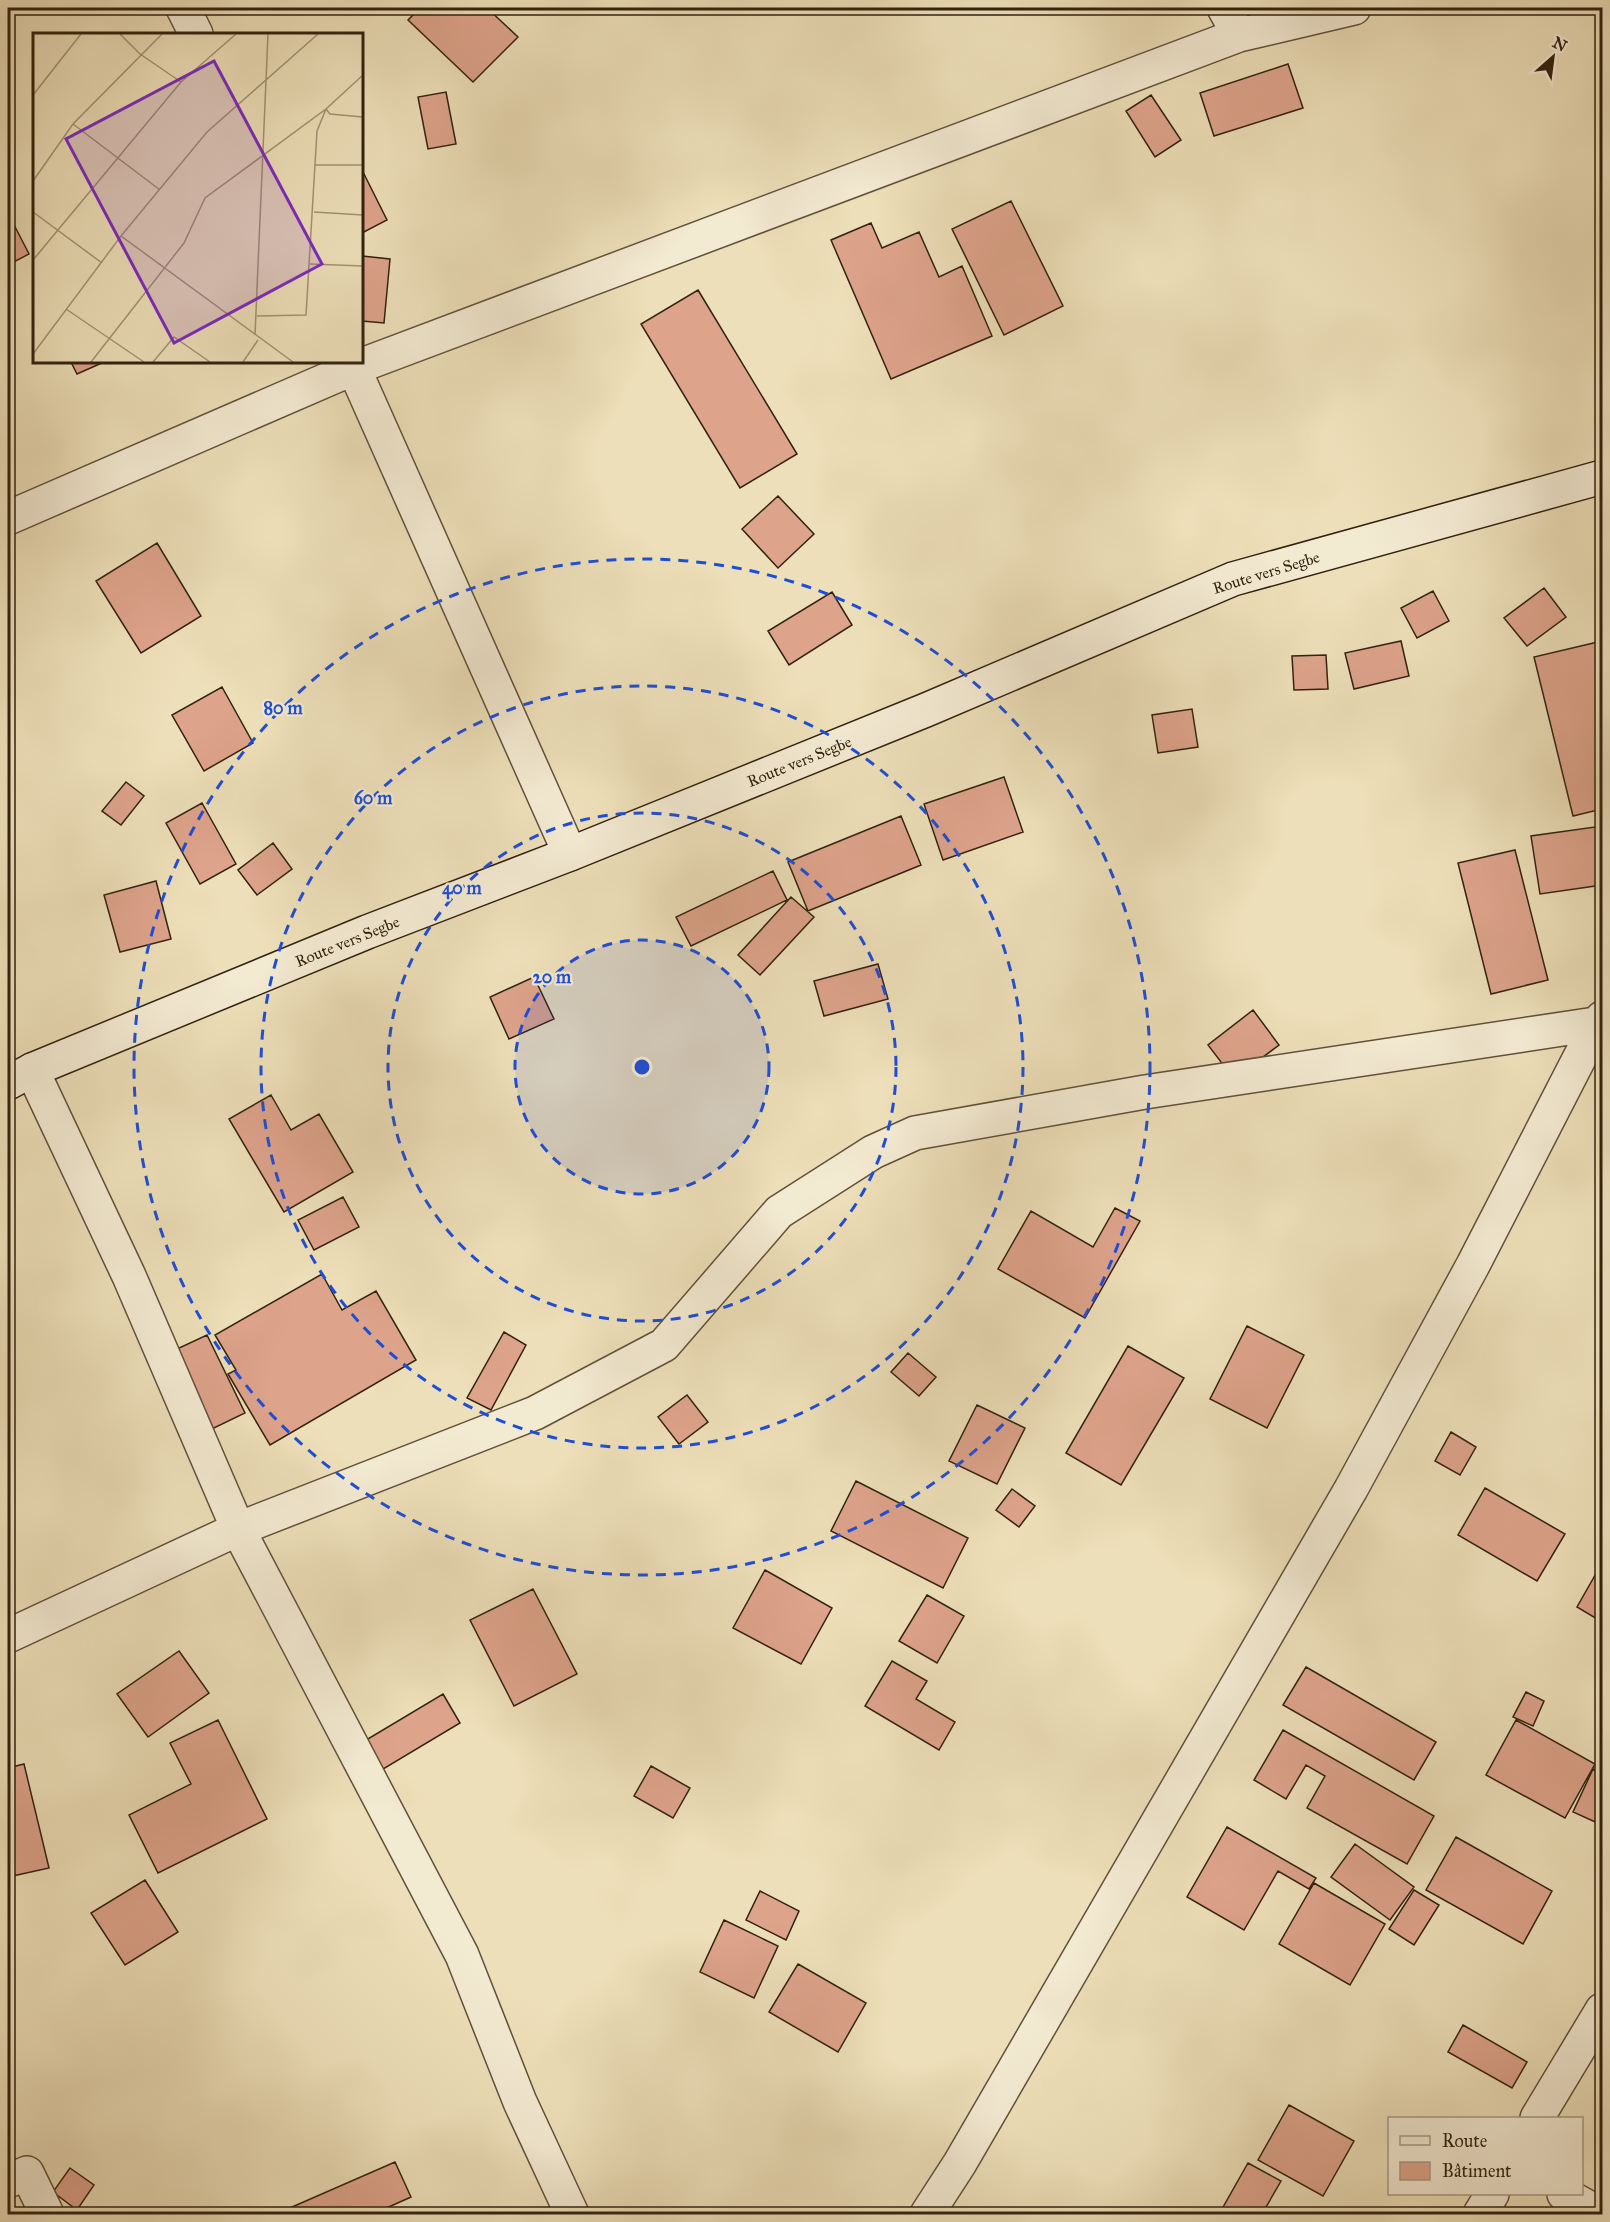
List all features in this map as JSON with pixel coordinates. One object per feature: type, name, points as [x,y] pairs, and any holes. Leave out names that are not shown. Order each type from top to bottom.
[{"type":"street","points":[[183,8],[196,33]]},
{"type":"street","points":[[363,361],[1231,21],[1354,8]]},
{"type":"street","points":[[8,518],[352,365],[570,854]]},
{"type":"street","name":"Route vers Segbe","points":[[20,1077],[367,932],[570,854],[926,710],[1233,579],[1602,477]]},
{"type":"street","points":[[8,1636],[238,1529],[535,1413],[664,1346],[779,1212],[873,1152],[915,1133],[1145,1092],[1600,1022]]},
{"type":"street","points":[[927,2214],[960,2163],[1351,1489],[1473,1265],[1600,1022]]},
{"type":"street","points":[[20,1077],[129,1276],[238,1529],[462,1955],[520,2102],[572,2214]]},
{"type":"street","points":[[1538,2117],[1602,2010]]},
{"type":"street","points":[[8,2181],[27,2174],[47,2214]]},
{"type":"street","points":[[1480,2214],[1491,2195]]},
{"type":"street","points":[[1567,2195],[1600,2214]]},
{"type":"building","points":[[420,8],[487,8],[518,37],[473,82],[408,20]]},
{"type":"building","points":[[1288,64],[1303,108],[1214,136],[1200,93]]},
{"type":"building","points":[[446,92],[456,144],[428,149],[418,97]]},
{"type":"building","points":[[1151,95],[1181,140],[1155,157],[1126,111]]},
{"type":"building","points":[[363,172],[387,220],[363,232]]},
{"type":"building","points":[[1011,201],[1063,306],[1004,335],[952,229]]},
{"type":"building","points":[[10,217],[29,254],[8,265],[8,219]]},
{"type":"building","points":[[871,223],[882,248],[919,232],[939,277],[962,266],[992,336],[891,379],[831,240]]},
{"type":"building","points":[[363,256],[390,259],[384,323],[363,321]]},
{"type":"building","points":[[698,290],[797,454],[740,488],[641,324]]},
{"type":"building","points":[[72,363],[102,363],[77,374]]},
{"type":"building","points":[[778,496],[814,534],[778,568],[742,529]]},
{"type":"building","points":[[157,543],[201,616],[141,653],[96,581]]},
{"type":"building","points":[[1544,588],[1566,617],[1527,646],[1504,618]]},
{"type":"building","points":[[1433,591],[1449,621],[1417,638],[1401,608]]},
{"type":"building","points":[[832,592],[852,625],[789,665],[768,631]]},
{"type":"building","points":[[1401,641],[1409,676],[1354,689],[1345,653]]},
{"type":"building","points":[[1602,641],[1602,809],[1573,816],[1534,657]]},
{"type":"building","points":[[1326,655],[1328,689],[1294,690],[1292,656]]},
{"type":"building","points":[[222,687],[253,743],[204,771],[172,715]]},
{"type":"building","points":[[1192,709],[1198,747],[1158,753],[1152,715]]},
{"type":"building","points":[[1004,777],[1023,832],[943,860],[924,804]]},
{"type":"building","points":[[126,782],[144,796],[121,825],[102,811]]},
{"type":"building","points":[[202,803],[236,864],[200,884],[166,823]]},
{"type":"building","points":[[901,816],[921,865],[808,911],[788,862]]},
{"type":"building","points":[[1602,826],[1602,885],[1540,894],[1531,836]]},
{"type":"building","points":[[273,843],[292,869],[257,895],[238,870]]},
{"type":"building","points":[[1515,850],[1548,980],[1491,994],[1458,863]]},
{"type":"building","points":[[773,871],[787,900],[691,946],[676,917]]},
{"type":"building","points":[[156,881],[171,939],[120,952],[104,895]]},
{"type":"building","points":[[791,897],[814,917],[760,975],[738,955]]},
{"type":"building","points":[[878,964],[888,999],[824,1016],[814,981]]},
{"type":"building","points":[[534,977],[554,1019],[509,1039],[490,997]]},
{"type":"building","points":[[1253,1010],[1279,1045],[1234,1079],[1208,1045]]},
{"type":"building","points":[[271,1095],[291,1130],[319,1114],[353,1172],[284,1212],[229,1119]]},
{"type":"building","points":[[343,1197],[359,1227],[314,1250],[298,1220]]},
{"type":"building","points":[[1115,1208],[1140,1221],[1085,1318],[998,1269],[1031,1211],[1093,1247]]},
{"type":"building","points":[[322,1274],[342,1310],[376,1291],[416,1360],[270,1445],[228,1374],[236,1370],[215,1335]]},
{"type":"building","points":[[1247,1326],[1304,1355],[1267,1428],[1210,1399]]},
{"type":"building","points":[[504,1332],[526,1345],[491,1410],[467,1398]]},
{"type":"building","points":[[207,1335],[245,1413],[187,1441],[149,1362]]},
{"type":"building","points":[[1128,1346],[1184,1378],[1121,1485],[1066,1453]]},
{"type":"building","points":[[908,1353],[936,1377],[919,1396],[891,1372]]},
{"type":"building","points":[[687,1395],[708,1422],[679,1444],[658,1417]]},
{"type":"building","points":[[977,1405],[1025,1428],[997,1484],[949,1461]]},
{"type":"building","points":[[1451,1432],[1476,1447],[1460,1475],[1435,1461]]},
{"type":"building","points":[[856,1481],[968,1538],[943,1588],[831,1531]]},
{"type":"building","points":[[1485,1488],[1565,1534],[1537,1581],[1458,1535]]},
{"type":"building","points":[[1012,1489],[1035,1506],[1019,1527],[996,1510]]},
{"type":"building","points":[[1602,1563],[1602,1622],[1577,1607]]},
{"type":"building","points":[[765,1570],[832,1608],[801,1664],[733,1628]]},
{"type":"building","points":[[533,1589],[577,1674],[514,1706],[470,1620]]},
{"type":"building","points":[[927,1595],[964,1616],[937,1663],[899,1641]]},
{"type":"building","points":[[179,1651],[209,1693],[148,1737],[117,1694]]},
{"type":"building","points":[[892,1661],[927,1681],[916,1699],[955,1722],[939,1750],[865,1706]]},
{"type":"building","points":[[1306,1667],[1436,1742],[1414,1780],[1283,1705]]},
{"type":"building","points":[[1526,1692],[1544,1701],[1533,1726],[1513,1717]]},
{"type":"building","points":[[443,1694],[460,1723],[363,1781],[346,1752]]},
{"type":"building","points":[[218,1720],[267,1819],[158,1873],[129,1815],[191,1784],[170,1743]]},
{"type":"building","points":[[1516,1720],[1595,1764],[1565,1818],[1486,1775]]},
{"type":"building","points":[[1283,1730],[1434,1816],[1407,1864],[1307,1808],[1325,1776],[1306,1765],[1286,1799],[1254,1780]]},
{"type":"building","points":[[24,1764],[49,1868],[8,1877],[8,1768]]},
{"type":"building","points":[[651,1766],[690,1788],[673,1818],[634,1796]]},
{"type":"building","points":[[1593,1769],[1602,1773],[1602,1825],[1573,1812]]},
{"type":"building","points":[[1227,1827],[1316,1878],[1309,1889],[1278,1871],[1244,1930],[1187,1897]]},
{"type":"building","points":[[1456,1837],[1552,1891],[1523,1944],[1426,1890]]},
{"type":"building","points":[[1355,1844],[1414,1887],[1390,1920],[1331,1877]]},
{"type":"building","points":[[145,1880],[178,1932],[125,1965],[91,1913]]},
{"type":"building","points":[[1314,1883],[1385,1924],[1350,1985],[1279,1944]]},
{"type":"building","points":[[1414,1890],[1439,1905],[1414,1945],[1389,1929]]},
{"type":"building","points":[[760,1891],[799,1911],[786,1940],[746,1920]]},
{"type":"building","points":[[724,1920],[778,1946],[754,1998],[700,1972]]},
{"type":"building","points":[[798,1964],[866,2003],[838,2052],[769,2012]]},
{"type":"building","points":[[1463,2025],[1527,2062],[1512,2088],[1448,2052]]},
{"type":"building","points":[[1289,2105],[1354,2141],[1323,2196],[1258,2160]]},
{"type":"building","points":[[395,2162],[411,2197],[373,2214],[276,2214]]},
{"type":"building","points":[[1248,2163],[1281,2181],[1262,2214],[1232,2214],[1222,2209]]},
{"type":"building","points":[[70,2168],[94,2185],[77,2210],[53,2192]]}]
